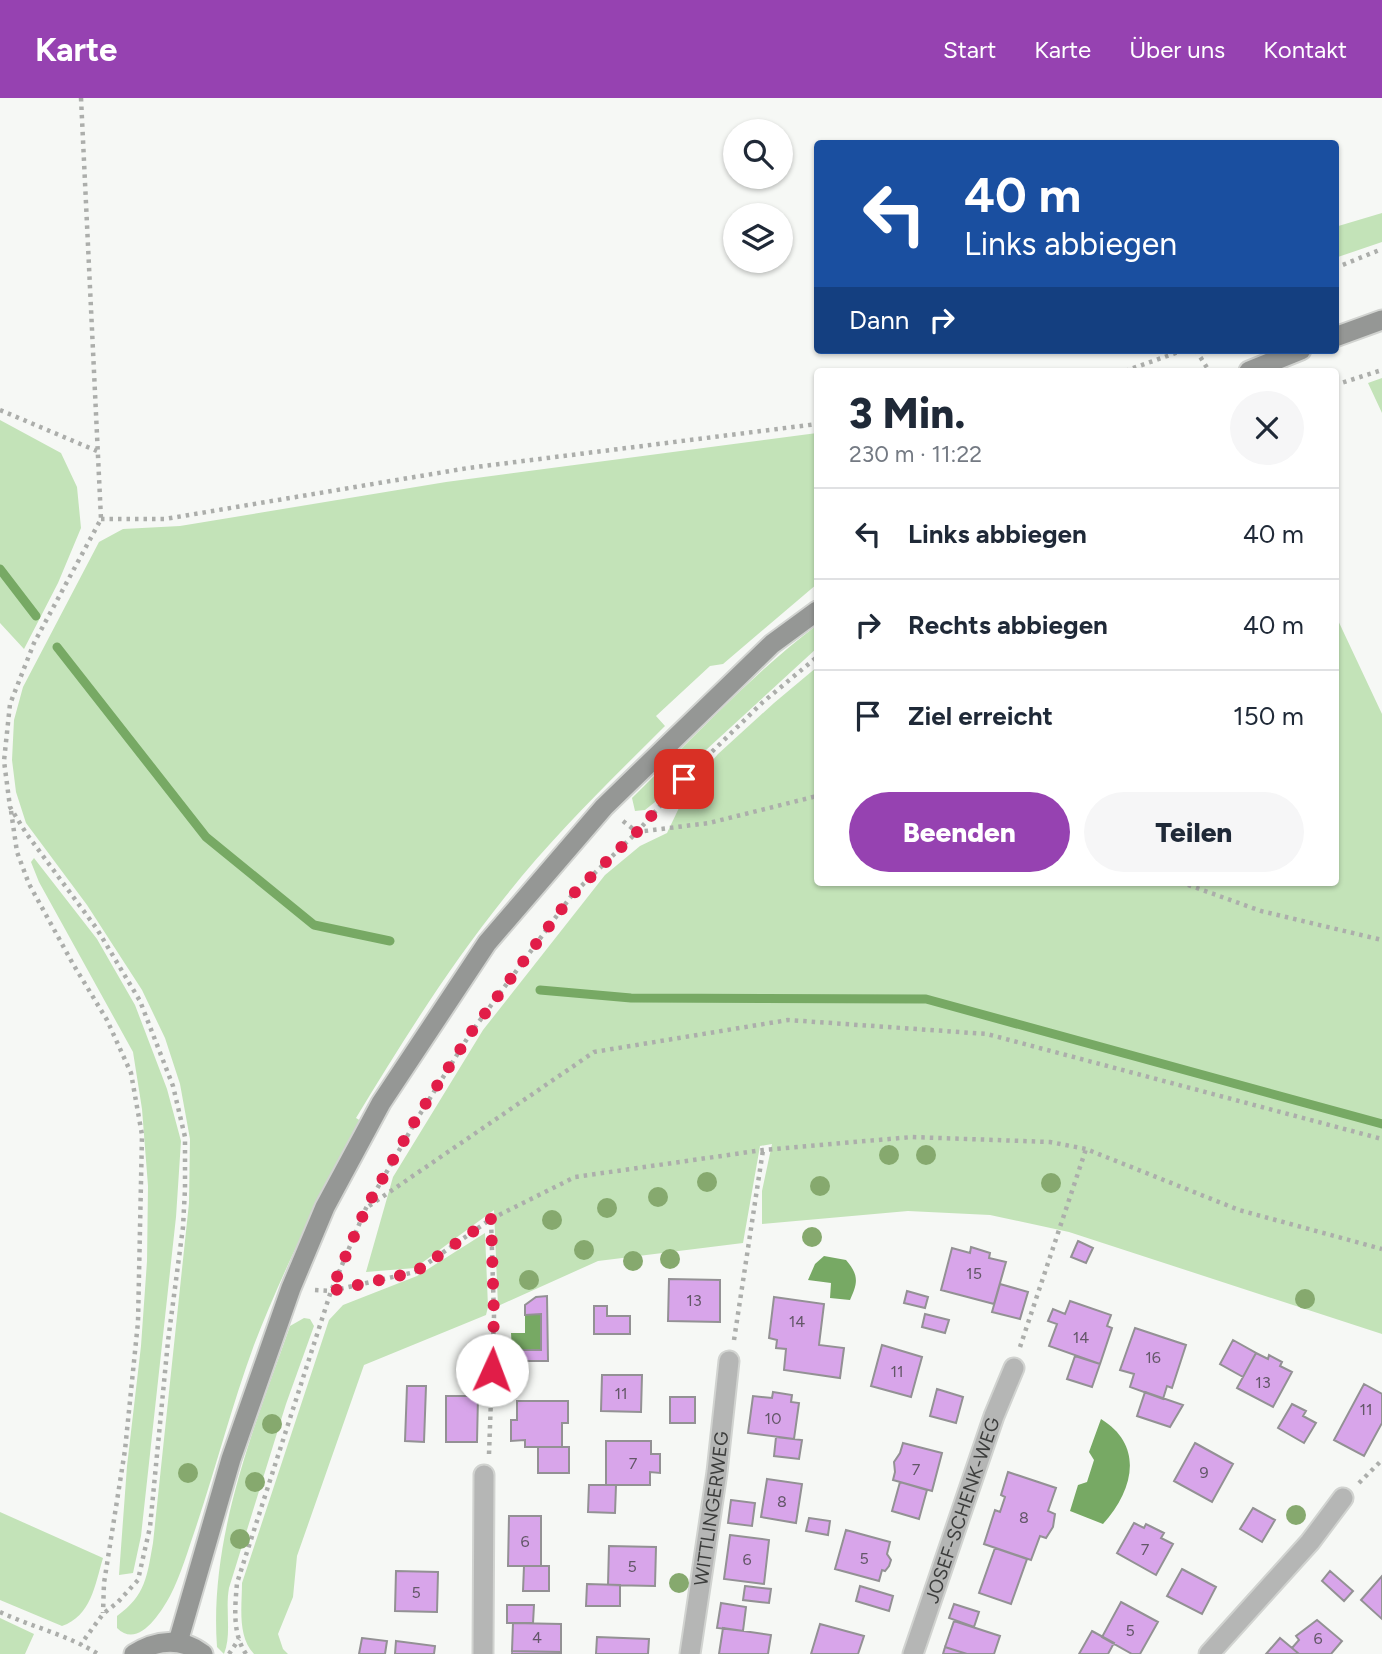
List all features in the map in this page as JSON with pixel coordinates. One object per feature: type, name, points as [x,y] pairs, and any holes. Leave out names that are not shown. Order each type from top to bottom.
[{"type":"main road","points":[[1339,336],[1382,320]]},
{"type":"main road","points":[[1256,368],[1291,354]]},
{"type":"main road","points":[[178,1642],[230,1459],[281,1314],[326,1207],[381,1103],[487,943],[604,807],[772,644],[814,613]]},
{"type":"main road","points":[[134,1654],[146,1646],[162,1642],[178,1642],[203,1654]]},
{"type":"street","name":"WITTLINGERWEG","points":[[690,1654],[717,1472],[729,1361]]},
{"type":"street","name":"JOSEF-SCHENK-WEG","points":[[913,1654],[994,1416],[1014,1368]]},
{"type":"street","points":[[483,1654],[484,1475]]},
{"type":"street","points":[[1209,1654],[1310,1542],[1343,1498]]},
{"type":"path","points":[[81,98],[101,519],[34,643],[10,704],[4,761],[17,852],[29,884],[72,964],[107,1020],[131,1073],[142,1135],[138,1322],[125,1450],[104,1583],[103,1614]]},
{"type":"path","points":[[1339,266],[1382,249]]},
{"type":"path","points":[[1133,368],[1173,354]]},
{"type":"path","points":[[1339,384],[1382,370]]},
{"type":"path","points":[[0,410],[97,450]]},
{"type":"path","points":[[101,519],[165,519],[468,468],[814,424]]},
{"type":"path","points":[[246,1654],[239,1639],[235,1609],[237,1584],[331,1291],[366,1208],[470,1034],[572,895],[763,702],[814,660]]},
{"type":"path","points":[[637,832],[709,823],[814,797]]},
{"type":"path","points":[[10,807],[26,834],[97,929],[140,1001],[173,1086],[185,1137],[183,1227],[169,1328],[150,1527],[138,1580],[103,1614],[81,1644]]},
{"type":"path","points":[[1191,886],[1261,911],[1382,940]]},
{"type":"path","points":[[366,1208],[594,1052],[788,1020],[987,1034],[1382,1139]]},
{"type":"path","points":[[331,1291],[415,1272],[491,1219],[575,1177],[763,1150],[912,1137],[1050,1142],[1086,1149],[1239,1210],[1382,1249]]},
{"type":"path","points":[[1014,1368],[1086,1149]]},
{"type":"path","points":[[729,1361],[763,1150]]},
{"type":"path","points":[[484,1475],[489,1452],[494,1316],[491,1219]]},
{"type":"path","points":[[1343,1498],[1382,1460]]},
{"type":"path","points":[[0,1612],[29,1626],[81,1644],[98,1654]]},
{"type":"path","points":[[229,1654],[239,1639]]},
{"type":"shaded area","points":[[1382,213],[1382,242],[1339,257],[1339,226]]},
{"type":"shaded area","points":[[1382,378],[1382,413],[1368,383]]},
{"type":"shaded area","points":[[0,420],[61,453],[77,487],[81,528],[58,583],[24,649],[0,623]]},
{"type":"shaded area","points":[[814,433],[814,587],[723,664],[710,666],[656,716],[665,726],[582,809],[523,874],[484,923],[427,1005],[356,1118],[361,1121],[290,1259],[254,1345],[174,1588],[148,1627],[133,1634],[125,1633],[117,1628],[117,1616],[134,1600],[144,1584],[153,1543],[189,1203],[190,1139],[180,1084],[165,1038],[142,990],[87,905],[26,823],[16,792],[12,760],[14,720],[23,687],[99,542],[123,529],[180,526],[446,482]]},
{"type":"shaded area","points":[[1339,623],[1382,714],[1382,1334],[1069,1232],[990,1215],[908,1211],[762,1224],[762,1191],[772,1144],[760,1146],[743,1243],[598,1261],[498,1306],[494,1210],[415,1268],[366,1272],[393,1177],[483,1030],[605,875],[640,846],[667,833],[688,789],[718,754],[814,670],[814,886],[1339,886]]},
{"type":"shaded area","points":[[814,627],[814,651],[694,761],[655,802],[645,810],[635,811],[632,798],[745,687]]},
{"type":"shaded area","points":[[34,858],[97,939],[135,1005],[167,1089],[181,1141],[176,1217],[141,1536],[133,1573],[119,1575],[147,1261],[148,1186],[142,1109],[133,1052],[39,882],[31,862]]},
{"type":"shaded area","points":[[485,1233],[486,1315],[364,1365],[297,1556],[293,1597],[278,1634],[283,1649],[288,1654],[254,1654],[243,1630],[242,1583],[329,1320],[343,1305],[417,1276]]},
{"type":"shaded area","points":[[824,1256],[846,1260],[853,1270],[856,1284],[850,1300],[830,1298],[831,1283],[808,1280],[815,1264]]},
{"type":"shaded area","points":[[541,1314],[541,1350],[512,1350],[511,1333],[525,1333],[525,1315]]},
{"type":"shaded area","points":[[304,1318],[310,1319],[314,1326],[286,1404],[229,1588],[228,1638],[224,1654],[217,1647],[216,1606],[227,1524],[249,1443],[290,1326]]},
{"type":"shaded area","points":[[1101,1419],[1115,1430],[1124,1442],[1130,1469],[1122,1497],[1103,1524],[1070,1511],[1078,1485],[1087,1482],[1094,1460],[1089,1452]]},
{"type":"shaded area","points":[[0,1512],[103,1558],[86,1607],[72,1621],[62,1626],[0,1600]]},
{"type":"shaded area","points":[[0,1618],[34,1634],[25,1654],[0,1654]]},
{"type":"building","points":[[1078,1241],[1093,1248],[1086,1263],[1071,1257]]},
{"type":"building","points":[[971,1247],[990,1253],[989,1258],[1006,1262],[994,1304],[941,1290],[952,1248],[970,1253]]},
{"type":"building","points":[[669,1279],[720,1280],[720,1322],[668,1321]]},
{"type":"building","points":[[1000,1284],[1028,1292],[1020,1319],[992,1312]]},
{"type":"building","points":[[907,1291],[928,1297],[925,1308],[904,1303]]},
{"type":"building","points":[[547,1296],[548,1361],[512,1361],[512,1350],[541,1350],[541,1314],[525,1315],[525,1305],[536,1297]]},
{"type":"building","points":[[774,1297],[824,1304],[819,1345],[844,1348],[840,1378],[784,1370],[786,1349],[776,1348],[777,1340],[769,1338]]},
{"type":"building","points":[[1070,1301],[1111,1315],[1107,1326],[1112,1328],[1100,1364],[1049,1346],[1057,1324],[1048,1321],[1053,1309],[1065,1314]]},
{"type":"building","points":[[594,1306],[607,1306],[607,1316],[630,1316],[630,1334],[594,1334]]},
{"type":"building","points":[[925,1314],[949,1320],[945,1333],[922,1327]]},
{"type":"building","points":[[1135,1328],[1186,1345],[1172,1388],[1167,1386],[1163,1399],[1130,1387],[1134,1374],[1120,1370]]},
{"type":"building","points":[[1233,1340],[1256,1353],[1243,1377],[1220,1364]]},
{"type":"building","points":[[882,1345],[922,1357],[911,1397],[871,1386]]},
{"type":"building","points":[[1256,1353],[1268,1359],[1269,1355],[1282,1362],[1280,1366],[1292,1372],[1273,1407],[1237,1388]]},
{"type":"building","points":[[1075,1356],[1100,1364],[1092,1387],[1067,1379]]},
{"type":"building","points":[[602,1375],[642,1375],[641,1412],[601,1411]]},
{"type":"building","points":[[1364,1384],[1382,1394],[1382,1423],[1364,1456],[1334,1440]]},
{"type":"building","points":[[407,1386],[426,1386],[424,1442],[405,1441]]},
{"type":"building","points":[[937,1389],[963,1397],[956,1423],[930,1416]]},
{"type":"building","points":[[773,1392],[792,1395],[791,1402],[799,1403],[794,1439],[748,1433],[753,1396],[772,1398]]},
{"type":"building","points":[[1145,1392],[1183,1405],[1170,1427],[1137,1416]]},
{"type":"building","points":[[446,1396],[478,1396],[477,1442],[446,1442]]},
{"type":"building","points":[[670,1397],[695,1397],[695,1423],[670,1423]]},
{"type":"building","points":[[517,1401],[568,1401],[568,1423],[562,1423],[562,1447],[525,1447],[525,1440],[511,1441],[511,1420],[517,1420]]},
{"type":"building","points":[[1292,1404],[1306,1411],[1303,1416],[1316,1423],[1304,1443],[1278,1428]]},
{"type":"building","points":[[776,1437],[802,1440],[799,1459],[774,1456]]},
{"type":"building","points":[[606,1441],[651,1441],[651,1454],[660,1454],[660,1473],[650,1472],[650,1485],[606,1485]]},
{"type":"building","points":[[903,1443],[942,1453],[932,1491],[893,1480],[894,1462]]},
{"type":"building","points":[[1195,1443],[1233,1464],[1212,1502],[1174,1481]]},
{"type":"building","points":[[538,1447],[569,1447],[569,1473],[538,1473]]},
{"type":"building","points":[[1008,1472],[1056,1488],[1048,1511],[1055,1514],[1053,1527],[1046,1538],[1040,1536],[1031,1560],[984,1544],[995,1510],[1000,1512],[1005,1497],[1001,1495]]},
{"type":"building","points":[[767,1479],[802,1484],[796,1523],[761,1517]]},
{"type":"building","points":[[900,1482],[927,1490],[919,1519],[892,1511]]},
{"type":"building","points":[[589,1485],[616,1485],[615,1513],[588,1512]]},
{"type":"building","points":[[731,1500],[755,1503],[752,1526],[728,1523]]},
{"type":"building","points":[[1253,1508],[1275,1520],[1262,1542],[1240,1529]]},
{"type":"building","points":[[509,1516],[541,1516],[541,1566],[508,1566]]},
{"type":"building","points":[[809,1518],[830,1521],[828,1535],[806,1531]]},
{"type":"building","points":[[1134,1523],[1144,1528],[1146,1524],[1164,1533],[1161,1538],[1173,1544],[1156,1575],[1117,1553]]},
{"type":"building","points":[[846,1530],[890,1542],[887,1554],[891,1560],[885,1571],[882,1570],[879,1581],[835,1569]]},
{"type":"building","points":[[730,1535],[769,1540],[764,1584],[724,1579]]},
{"type":"building","points":[[609,1546],[656,1547],[655,1586],[608,1585]]},
{"type":"building","points":[[995,1548],[1027,1559],[1011,1604],[979,1593]]},
{"type":"building","points":[[524,1566],[549,1566],[549,1591],[523,1591]]},
{"type":"building","points":[[1182,1569],[1216,1587],[1202,1614],[1167,1596]]},
{"type":"building","points":[[396,1571],[438,1572],[437,1612],[395,1611]]},
{"type":"building","points":[[1330,1571],[1353,1591],[1344,1601],[1322,1581]]},
{"type":"building","points":[[1382,1576],[1382,1619],[1361,1600]]},
{"type":"building","points":[[587,1584],[620,1585],[620,1606],[586,1606]]},
{"type":"building","points":[[745,1586],[771,1589],[769,1603],[743,1600]]},
{"type":"building","points":[[860,1586],[893,1596],[889,1611],[856,1601]]},
{"type":"building","points":[[1121,1602],[1158,1622],[1140,1654],[1132,1654],[1102,1637]]},
{"type":"building","points":[[721,1603],[746,1607],[743,1631],[717,1628]]},
{"type":"building","points":[[954,1604],[979,1612],[974,1627],[949,1618]]},
{"type":"building","points":[[507,1605],[534,1605],[533,1623],[507,1623]]},
{"type":"building","points":[[1317,1620],[1342,1641],[1331,1654],[1299,1654],[1292,1648],[1299,1640],[1296,1636]]},
{"type":"building","points":[[954,1621],[1000,1636],[994,1654],[967,1654],[945,1647]]},
{"type":"building","points":[[513,1623],[561,1624],[561,1652],[512,1651]]},
{"type":"building","points":[[820,1624],[864,1636],[858,1654],[811,1654]]},
{"type":"building","points":[[723,1628],[771,1635],[768,1654],[719,1654]]},
{"type":"building","points":[[1092,1631],[1114,1643],[1108,1654],[1079,1654]]},
{"type":"building","points":[[597,1637],[649,1639],[648,1654],[596,1654]]},
{"type":"building","points":[[362,1638],[387,1641],[385,1654],[359,1654]]},
{"type":"building","points":[[1280,1638],[1292,1648],[1299,1654],[1266,1654]]},
{"type":"building","points":[[396,1641],[435,1646],[434,1654],[395,1654]]},
{"type":"building","points":[[945,1647],[967,1654],[943,1654]]},
{"type":"building","points":[[512,1651],[561,1652],[561,1654],[512,1654]]},
{"type":"waterway","points":[[0,569],[36,616]]},
{"type":"waterway","points":[[57,647],[206,837],[314,925],[390,941]]},
{"type":"waterway","points":[[540,990],[631,998],[926,999],[1382,1124]]},
{"type":"route","points":[[492,1370],[494,1316],[491,1219],[415,1272],[331,1291],[366,1208],[416,1119],[470,1034],[572,895],[637,832],[684,779]]}]
